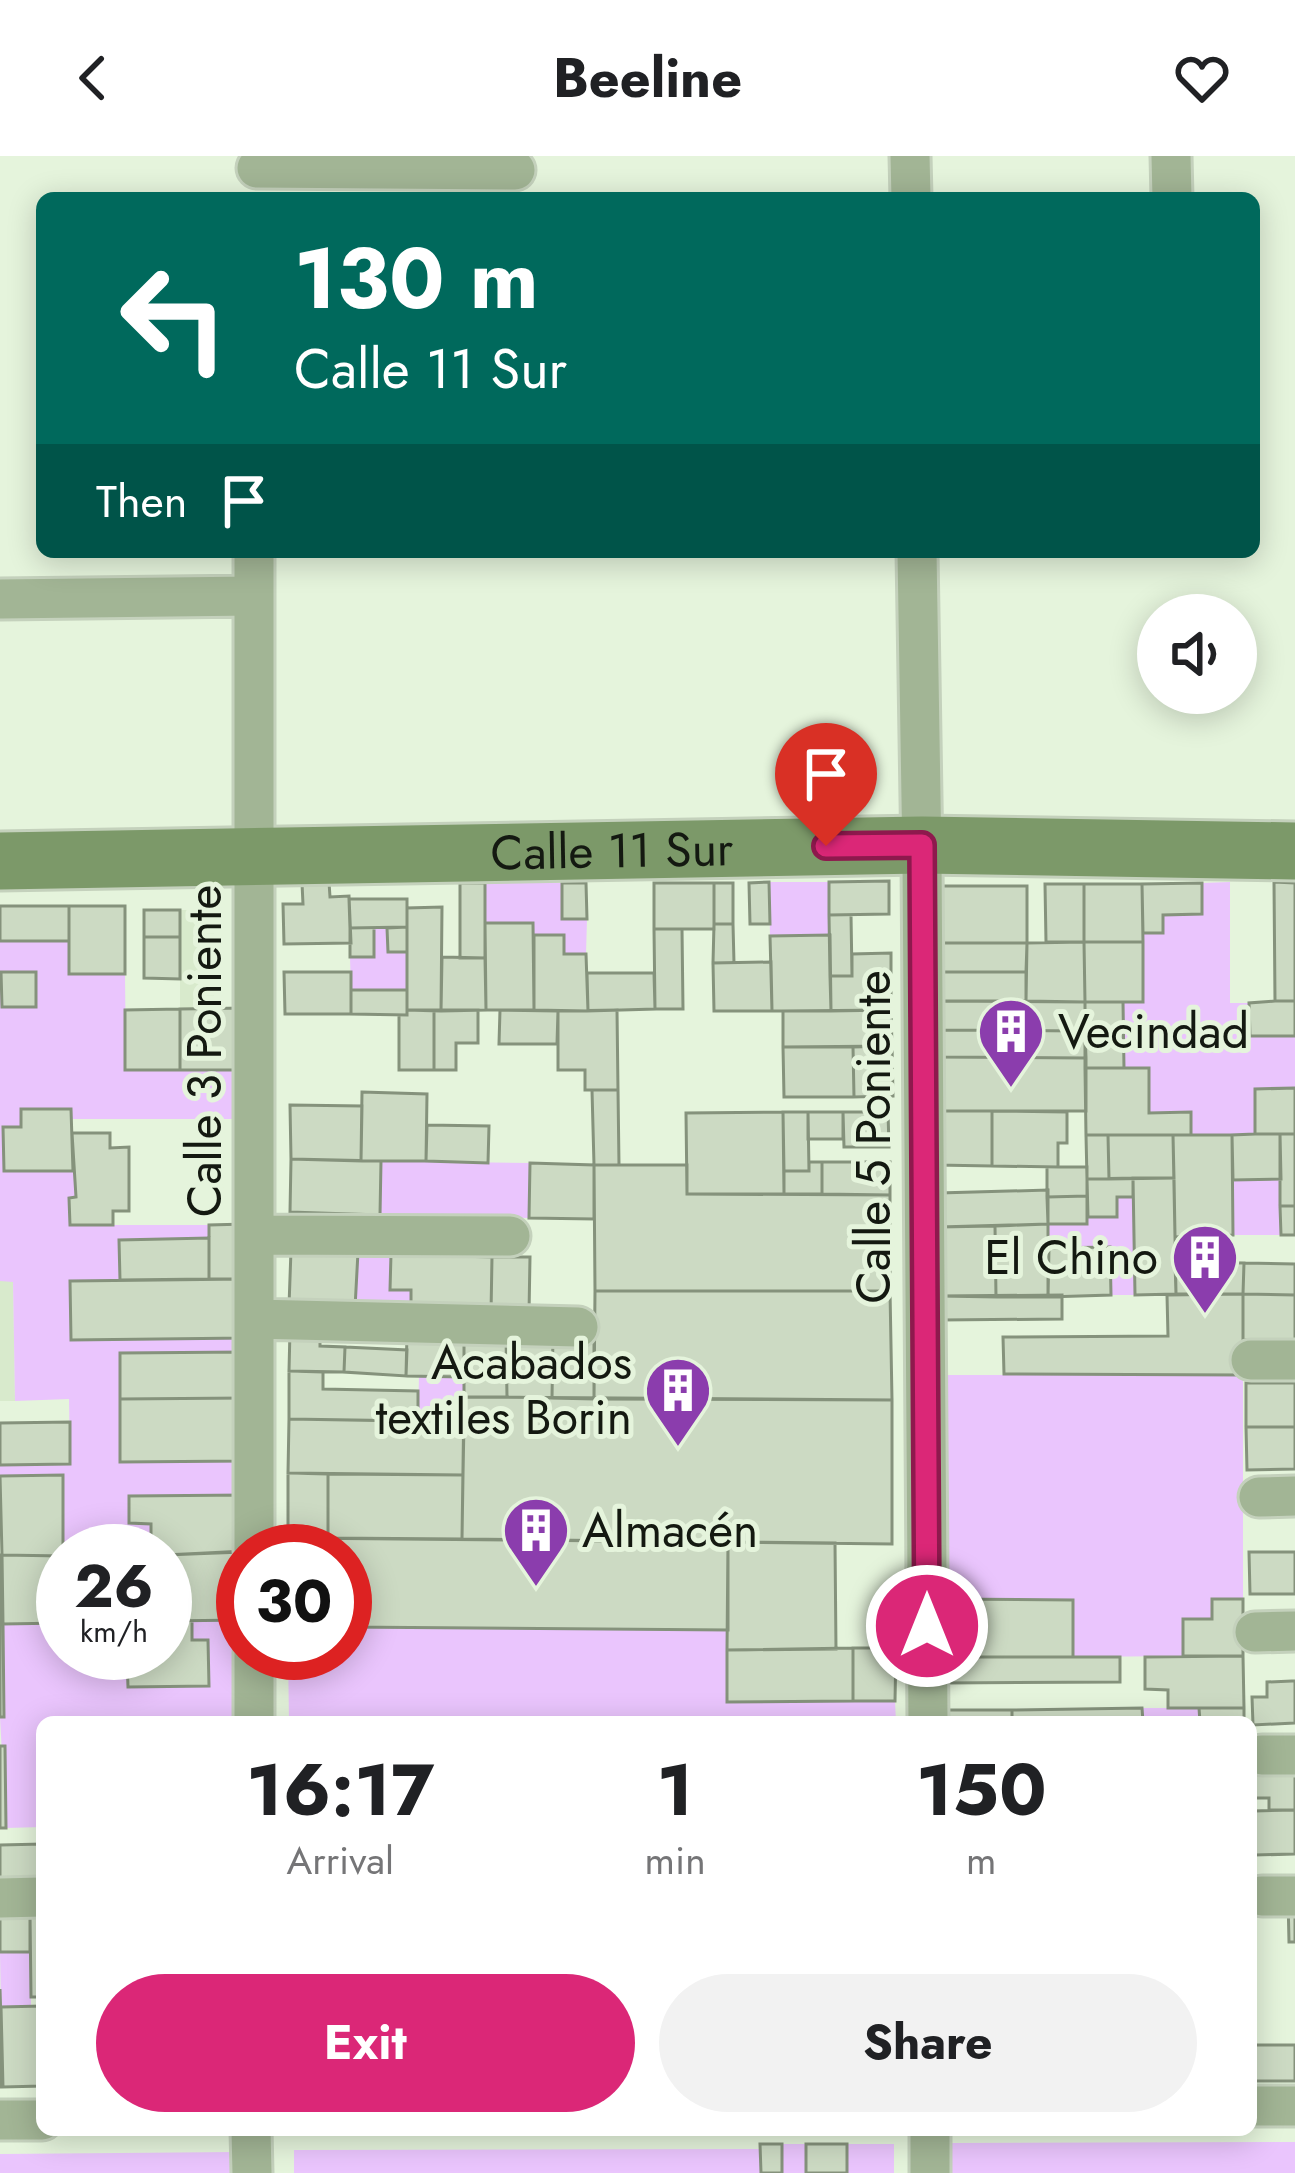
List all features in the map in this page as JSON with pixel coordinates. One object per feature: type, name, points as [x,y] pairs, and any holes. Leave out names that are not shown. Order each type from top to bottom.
[{"type":"street","points":[[910,156],[911,192]]},
{"type":"street","points":[[1172,156],[1172,192]]},
{"type":"street","points":[[257,174],[515,170]]},
{"type":"street","name":"Calle 3 Poniente","points":[[254,558],[254,1524]]},
{"type":"street","name":"Calle 5 Poniente","points":[[917,558],[928,1716]]},
{"type":"street","points":[[0,599],[254,596]]},
{"type":"street","name":"Calle 11 Sur","points":[[0,861],[922,845],[1295,850]]},
{"type":"street","points":[[254,1235],[510,1236]]},
{"type":"street","points":[[255,1319],[578,1327]]},
{"type":"street","points":[[1252,1360],[1295,1360]]},
{"type":"street","points":[[1255,1632],[1295,1631]]},
{"type":"street","points":[[254,1680],[254,1716]]},
{"type":"street","points":[[0,1898],[36,1897]]},
{"type":"street","points":[[1257,2106],[1295,2105]]},
{"type":"street","points":[[0,2120],[36,2120]]},
{"type":"street","points":[[251,2136],[252,2173]]},
{"type":"street","points":[[930,2136],[930,2173]]},
{"type":"shaded area","points":[[769,882],[829,882],[830,935],[770,936]]},
{"type":"shaded area","points":[[1230,882],[1230,1003],[1249,1003],[1250,1036],[1295,1036],[1295,1088],[1255,1089],[1255,1134],[1191,1135],[1191,1112],[1149,1113],[1124,1068],[1123,1002],[1143,1001],[1143,933],[1162,933],[1163,915],[1202,914],[1202,883]]},
{"type":"shaded area","points":[[485,883],[562,883],[562,918],[587,919],[586,954],[564,954],[564,935],[534,935],[533,923],[485,923]]},
{"type":"shaded area","points":[[180,910],[214,910],[214,1009],[180,1009]]},
{"type":"shaded area","points":[[374,928],[387,928],[388,952],[407,952],[407,990],[351,990],[350,957],[374,957]]},
{"type":"shaded area","points":[[0,941],[69,941],[70,974],[125,974],[126,1070],[244,1070],[244,1119],[71,1119],[70,1109],[22,1109],[21,1127],[4,1127],[5,1171],[72,1171],[76,1164],[76,1197],[69,1198],[70,1225],[209,1225],[209,1238],[119,1240],[120,1280],[70,1281],[72,1340],[245,1338],[244,1352],[121,1353],[121,1461],[245,1461],[245,1495],[129,1496],[129,1523],[151,1524],[64,1524],[63,1475],[0,1476],[0,1465],[70,1464],[69,1399],[15,1401],[13,1282],[0,1281]]},
{"type":"shaded area","points":[[381,1161],[530,1163],[529,1218],[380,1215]]},
{"type":"shaded area","points":[[1281,1179],[1281,1235],[1233,1235],[1233,1180]]},
{"type":"shaded area","points":[[1117,1197],[1133,1197],[1135,1295],[1111,1295],[1110,1247],[1049,1248],[1048,1224],[1086,1224],[1088,1217],[1116,1217]]},
{"type":"shaded area","points":[[358,1252],[391,1254],[390,1289],[411,1290],[411,1311],[355,1308]]},
{"type":"shaded area","points":[[0,1281],[13,1281],[15,1401],[0,1401]]},
{"type":"shaded area","points":[[942,1375],[1243,1375],[1243,1599],[1212,1599],[1212,1619],[1183,1619],[1183,1656],[1073,1657],[1072,1600],[944,1599]]},
{"type":"shaded area","points":[[419,1376],[464,1377],[464,1422],[418,1421]]},
{"type":"shaded area","points":[[192,1621],[216,1621],[216,1680],[245,1680],[247,1716],[36,1716],[36,1827],[6,1828],[0,1717],[4,1716],[3,1624],[36,1623],[36,1680],[128,1680],[129,1687],[208,1686],[208,1641],[192,1640]]},
{"type":"shaded area","points":[[372,1627],[728,1630],[728,1702],[895,1701],[896,1716],[289,1716],[288,1680],[372,1680]]},
{"type":"shaded area","points":[[1142,1708],[1199,1708],[1200,1716],[1143,1716]]},
{"type":"shaded area","points":[[0,1952],[30,1952],[31,2007],[1,2007]]},
{"type":"shaded area","points":[[1295,2142],[1295,2173],[950,2173],[950,2143]]},
{"type":"shaded area","points":[[782,2144],[806,2144],[806,2173],[782,2173]]},
{"type":"shaded area","points":[[847,2144],[894,2144],[894,2173],[847,2173]]},
{"type":"shaded area","points":[[760,2149],[761,2173],[294,2173],[294,2150]]},
{"type":"shaded area","points":[[236,2152],[236,2173],[0,2173],[0,2154]]},
{"type":"building","points":[[889,881],[889,914],[829,915],[829,882]]},
{"type":"building","points":[[329,882],[330,897],[349,896],[351,943],[284,944],[283,904],[303,904],[302,883]]},
{"type":"building","points":[[769,882],[770,924],[750,924],[749,883]]},
{"type":"building","points":[[1274,882],[1295,883],[1295,1001],[1275,1001]]},
{"type":"building","points":[[460,883],[485,883],[485,958],[460,958]]},
{"type":"building","points":[[562,883],[586,883],[587,919],[562,919]]},
{"type":"building","points":[[654,883],[714,883],[714,929],[654,929]]},
{"type":"building","points":[[714,883],[733,883],[733,924],[714,924]]},
{"type":"building","points":[[1202,883],[1202,914],[1163,915],[1163,933],[1143,933],[1142,884]]},
{"type":"building","points":[[1045,884],[1084,884],[1084,942],[1046,942]]},
{"type":"building","points":[[1084,884],[1142,884],[1143,942],[1084,942]]},
{"type":"building","points":[[937,886],[1027,886],[1027,943],[937,943]]},
{"type":"building","points":[[349,899],[407,899],[407,927],[350,928]]},
{"type":"building","points":[[0,906],[69,906],[69,941],[0,941]]},
{"type":"building","points":[[69,906],[125,906],[125,974],[69,974]]},
{"type":"building","points":[[442,907],[441,1011],[407,1010],[407,908]]},
{"type":"building","points":[[144,910],[180,910],[180,937],[144,937]]},
{"type":"building","points":[[829,915],[851,915],[852,976],[830,976]]},
{"type":"building","points":[[485,923],[533,923],[534,1010],[486,1010]]},
{"type":"building","points":[[714,924],[733,924],[734,963],[713,963]]},
{"type":"building","points":[[407,927],[407,952],[388,952],[387,928]]},
{"type":"building","points":[[350,928],[374,928],[374,957],[350,957]]},
{"type":"building","points":[[654,929],[682,929],[683,1009],[655,1009]]},
{"type":"building","points":[[534,935],[564,935],[564,954],[586,954],[588,1011],[534,1010]]},
{"type":"building","points":[[830,935],[831,1011],[772,1011],[770,936]]},
{"type":"building","points":[[144,937],[180,937],[180,979],[144,978]]},
{"type":"building","points":[[1084,942],[1143,942],[1143,1002],[1085,1002]]},
{"type":"building","points":[[1084,942],[1085,1002],[1026,1001],[1027,943]]},
{"type":"building","points":[[937,943],[1027,943],[1026,972],[937,972]]},
{"type":"building","points":[[891,953],[891,1010],[831,1011],[830,976],[852,976],[852,954]]},
{"type":"building","points":[[442,957],[485,958],[486,1010],[441,1011]]},
{"type":"building","points":[[771,962],[772,1011],[714,1011],[713,963]]},
{"type":"building","points":[[1,972],[36,972],[36,1007],[2,1007]]},
{"type":"building","points":[[284,972],[351,972],[351,1014],[285,1014]]},
{"type":"building","points":[[937,972],[1026,972],[1026,1001],[937,1001]]},
{"type":"building","points":[[587,973],[654,973],[655,1009],[588,1011]]},
{"type":"building","points":[[351,990],[407,990],[407,1015],[351,1014]]},
{"type":"building","points":[[937,1001],[1085,1002],[1085,1031],[937,1030]]},
{"type":"building","points":[[1295,1001],[1295,1036],[1250,1036],[1249,1003]]},
{"type":"building","points":[[1085,1002],[1123,1002],[1124,1068],[1085,1068]]},
{"type":"building","points":[[244,1008],[244,1070],[180,1070],[180,1009]]},
{"type":"building","points":[[180,1009],[180,1070],[125,1070],[125,1010]]},
{"type":"building","points":[[407,1010],[434,1010],[434,1070],[399,1070],[399,1015],[407,1015]]},
{"type":"building","points":[[434,1010],[478,1010],[478,1043],[456,1043],[456,1070],[434,1070]]},
{"type":"building","points":[[500,1010],[558,1011],[557,1044],[499,1044]]},
{"type":"building","points":[[617,1010],[618,1090],[585,1090],[585,1070],[558,1070],[558,1011]]},
{"type":"building","points":[[891,1010],[892,1046],[783,1047],[783,1011]]},
{"type":"building","points":[[937,1030],[1085,1031],[1086,1058],[936,1057]]},
{"type":"building","points":[[892,1046],[893,1096],[854,1097],[853,1047]]},
{"type":"building","points":[[783,1047],[853,1047],[854,1097],[784,1097]]},
{"type":"building","name":"Vecindad","points":[[936,1057],[1086,1058],[1086,1111],[936,1111]]},
{"type":"building","points":[[1085,1068],[1149,1068],[1149,1113],[1191,1112],[1191,1135],[1086,1135]]},
{"type":"building","points":[[1295,1088],[1295,1134],[1255,1134],[1255,1089]]},
{"type":"building","points":[[592,1090],[618,1090],[619,1165],[594,1165]]},
{"type":"building","points":[[362,1092],[427,1094],[426,1161],[361,1161]]},
{"type":"building","points":[[290,1105],[362,1106],[361,1161],[291,1159]]},
{"type":"building","points":[[21,1109],[71,1109],[73,1171],[4,1171],[3,1127],[21,1127]]},
{"type":"building","points":[[936,1111],[992,1111],[992,1166],[936,1165]]},
{"type":"building","points":[[992,1111],[1067,1112],[1067,1143],[1058,1143],[1058,1167],[992,1166]]},
{"type":"building","points":[[783,1112],[808,1112],[809,1171],[784,1171]]},
{"type":"building","points":[[783,1112],[784,1194],[687,1194],[686,1113]]},
{"type":"building","points":[[808,1112],[843,1112],[843,1139],[808,1139]]},
{"type":"building","points":[[843,1112],[888,1112],[889,1147],[844,1147]]},
{"type":"building","points":[[427,1125],[489,1126],[488,1163],[426,1161]]},
{"type":"building","points":[[72,1133],[110,1133],[110,1148],[129,1147],[129,1211],[113,1211],[113,1225],[70,1225],[69,1198],[76,1197]]},
{"type":"building","points":[[1280,1134],[1281,1179],[1233,1180],[1232,1135]]},
{"type":"building","points":[[1280,1134],[1295,1134],[1295,1206],[1280,1206]]},
{"type":"building","points":[[1086,1135],[1108,1135],[1109,1179],[1087,1179]]},
{"type":"building","points":[[1108,1135],[1173,1135],[1174,1178],[1109,1179]]},
{"type":"building","points":[[1173,1135],[1232,1135],[1233,1235],[1175,1237]]},
{"type":"building","points":[[291,1159],[381,1161],[380,1215],[290,1212]]},
{"type":"building","points":[[809,1162],[822,1162],[822,1194],[784,1194],[784,1171],[809,1171]]},
{"type":"building","points":[[822,1162],[890,1162],[890,1195],[822,1194]]},
{"type":"building","points":[[530,1163],[594,1165],[594,1219],[529,1218]]},
{"type":"building","points":[[594,1165],[687,1165],[687,1194],[890,1195],[890,1291],[595,1291]]},
{"type":"building","points":[[1047,1167],[1087,1167],[1087,1196],[1047,1197]]},
{"type":"building","points":[[1133,1178],[1174,1178],[1176,1294],[1135,1295]]},
{"type":"building","points":[[1133,1178],[1133,1197],[1117,1197],[1117,1217],[1088,1217],[1087,1179]]},
{"type":"building","points":[[1048,1190],[1048,1224],[939,1227],[939,1193]]},
{"type":"building","points":[[1087,1196],[1087,1224],[1048,1224],[1047,1197]]},
{"type":"building","points":[[1280,1206],[1295,1206],[1295,1235],[1281,1235]]},
{"type":"building","points":[[245,1224],[245,1279],[209,1279],[209,1225]]},
{"type":"building","points":[[1048,1224],[1048,1297],[996,1297],[995,1226]]},
{"type":"building","points":[[995,1226],[996,1297],[941,1296],[939,1227]]},
{"type":"building","points":[[209,1238],[209,1279],[120,1280],[119,1240]]},
{"type":"building","points":[[1110,1247],[1111,1295],[1048,1297],[1049,1248]]},
{"type":"building","points":[[291,1250],[358,1252],[355,1308],[289,1306]]},
{"type":"building","points":[[391,1254],[492,1257],[491,1313],[411,1311],[411,1290],[390,1290]]},
{"type":"building","points":[[492,1257],[530,1257],[529,1313],[491,1313]]},
{"type":"building","points":[[1175,1262],[1244,1263],[1243,1294],[1176,1294]]},
{"type":"building","points":[[1244,1263],[1295,1264],[1295,1295],[1243,1294]]},
{"type":"building","points":[[245,1279],[245,1338],[71,1340],[70,1281]]},
{"type":"building","name":"Almacén","points":[[595,1291],[890,1291],[892,1400],[594,1399]]},
{"type":"building","name":"El Chino","points":[[1243,1294],[1243,1375],[1004,1374],[1003,1337],[1168,1336],[1167,1295]]},
{"type":"building","points":[[1243,1294],[1295,1295],[1295,1340],[1243,1340]]},
{"type":"building","points":[[1062,1295],[1062,1319],[942,1320],[941,1296]]},
{"type":"building","points":[[290,1330],[320,1332],[320,1346],[345,1347],[344,1372],[289,1371]]},
{"type":"building","points":[[407,1334],[464,1335],[464,1377],[406,1376]]},
{"type":"building","points":[[464,1335],[506,1335],[507,1397],[464,1397]]},
{"type":"building","points":[[506,1335],[553,1335],[552,1398],[507,1397]]},
{"type":"building","points":[[553,1335],[594,1335],[594,1399],[552,1398]]},
{"type":"building","points":[[345,1347],[407,1350],[406,1376],[344,1372]]},
{"type":"building","points":[[244,1352],[245,1398],[120,1399],[120,1353]]},
{"type":"building","points":[[289,1371],[323,1372],[323,1389],[418,1391],[418,1421],[289,1419]]},
{"type":"building","points":[[1246,1383],[1295,1383],[1295,1427],[1246,1427]]},
{"type":"building","name":"Acabados textiles Borin","points":[[464,1397],[892,1400],[892,1544],[462,1539]]},
{"type":"building","points":[[245,1398],[245,1461],[120,1462],[120,1399]]},
{"type":"building","points":[[289,1419],[464,1422],[463,1475],[288,1473]]},
{"type":"building","points":[[70,1422],[70,1464],[0,1465],[0,1423]]},
{"type":"building","points":[[1246,1427],[1295,1427],[1295,1469],[1247,1470]]},
{"type":"building","points":[[288,1473],[328,1474],[328,1524],[288,1524]]},
{"type":"building","points":[[328,1474],[463,1475],[462,1539],[372,1538],[372,1524],[328,1524]]},
{"type":"building","points":[[63,1475],[63,1524],[36,1524],[36,1556],[2,1555],[0,1476]]},
{"type":"building","points":[[245,1495],[246,1524],[216,1524],[216,1552],[192,1554],[192,1524],[129,1523],[129,1496]]},
{"type":"building","name":"Almacén","points":[[372,1539],[728,1542],[728,1630],[372,1627]]},
{"type":"building","points":[[728,1542],[835,1543],[836,1649],[727,1650]]},
{"type":"building","points":[[1249,1552],[1295,1552],[1295,1594],[1250,1594]]},
{"type":"building","points":[[216,1553],[216,1620],[192,1621],[192,1554]]},
{"type":"building","points":[[2,1555],[3,1624],[0,1623]]},
{"type":"building","points":[[2,1555],[36,1556],[36,1623],[3,1624]]},
{"type":"building","points":[[944,1599],[1073,1600],[1073,1657],[944,1657]]},
{"type":"building","points":[[1212,1599],[1243,1599],[1243,1656],[1183,1656],[1183,1619],[1212,1619]]},
{"type":"building","points":[[3,1624],[4,1717],[0,1717]]},
{"type":"building","points":[[192,1640],[208,1640],[209,1686],[128,1687],[128,1680],[192,1680]]},
{"type":"building","points":[[853,1648],[853,1701],[727,1702],[727,1650]]},
{"type":"building","points":[[853,1648],[896,1648],[895,1701],[853,1701]]},
{"type":"building","points":[[1243,1656],[1244,1708],[1168,1708],[1168,1690],[1145,1689],[1145,1657]]},
{"type":"building","points":[[944,1657],[1120,1657],[1120,1682],[944,1683]]},
{"type":"building","points":[[1295,1681],[1295,1723],[1257,1725],[1252,1697],[1267,1697],[1267,1682]]},
{"type":"building","points":[[1142,1708],[1143,1716],[1012,1716],[1012,1710]]},
{"type":"building","points":[[1199,1708],[1244,1708],[1244,1716],[1200,1716]]},
{"type":"building","points":[[941,1710],[1012,1710],[1012,1716],[941,1716]]},
{"type":"building","points":[[0,1746],[5,1746],[6,1828],[0,1828]]},
{"type":"building","points":[[1295,1772],[1295,1810],[1269,1810],[1269,1798],[1257,1798],[1257,1773]]},
{"type":"building","points":[[1295,1810],[1295,1854],[1257,1855],[1257,1811]]},
{"type":"building","points":[[36,1844],[36,1883],[0,1884],[0,1845]]},
{"type":"building","points":[[1288,1898],[1295,1898],[1295,1942],[1289,1942]]},
{"type":"building","points":[[0,1915],[30,1915],[30,1952],[0,1952]]},
{"type":"building","points":[[30,1915],[36,1915],[36,1997],[31,1997]]},
{"type":"building","points":[[0,1989],[3,2087],[0,2087]]},
{"type":"building","points":[[36,2006],[36,2086],[3,2087],[1,2007]]},
{"type":"building","points":[[1257,2045],[1295,2045],[1295,2081],[1257,2081]]},
{"type":"building","points":[[760,2144],[782,2144],[782,2173],[761,2173]]},
{"type":"building","points":[[806,2144],[847,2144],[847,2173],[806,2173]]},
{"type":"place","name":"Vecindad","points":[[1011,1090]]},
{"type":"place","name":"El Chino","points":[[1205,1316]]},
{"type":"place","name":"Acabados textiles Borin","points":[[678,1449]]},
{"type":"place","name":"Almacén","points":[[536,1589]]},
{"type":"route","points":[[826,846],[922,845],[927,1626]]}]
